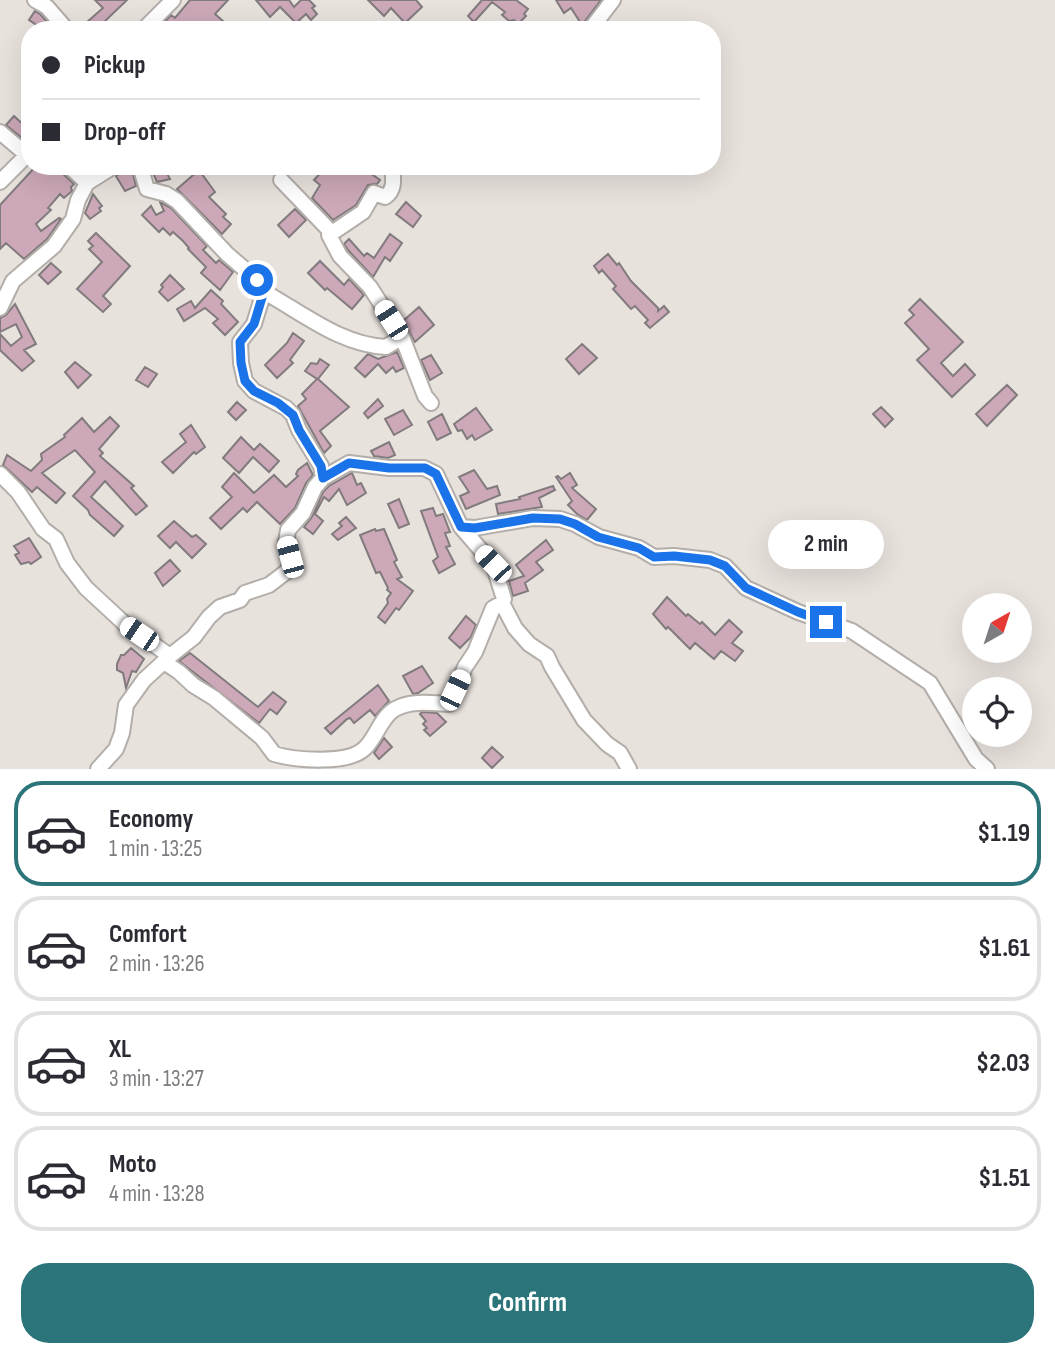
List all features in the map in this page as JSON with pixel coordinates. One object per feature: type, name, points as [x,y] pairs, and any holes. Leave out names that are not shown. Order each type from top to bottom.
[{"type":"street","points":[[35,0],[47,7],[59,21]]},
{"type":"street","points":[[152,21],[173,0]]},
{"type":"street","points":[[597,21],[614,0]]},
{"type":"street","points":[[0,132],[21,148]]},
{"type":"street","points":[[0,182],[21,160]]},
{"type":"street","points":[[79,175],[87,183]]},
{"type":"street","points":[[0,308],[13,281],[54,246],[73,219],[78,200],[87,183],[100,175]]},
{"type":"street","points":[[143,175],[147,189],[166,194],[177,201],[227,254],[257,280],[264,291],[359,344],[386,347],[402,337]]},
{"type":"street","points":[[393,175],[394,182],[389,195],[381,197],[374,192],[363,212],[329,235],[340,256],[370,287],[402,337],[425,396],[431,402]]},
{"type":"street","points":[[281,180],[331,232]]},
{"type":"street","points":[[264,291],[254,324],[240,342],[245,381],[254,391],[278,403],[293,415],[321,466],[323,478]]},
{"type":"street","points":[[98,769],[116,749],[122,733],[126,705],[146,677],[158,664],[194,637],[220,607],[240,600],[245,593],[269,585],[286,572],[291,564],[286,542],[288,530],[303,513],[315,487],[323,478],[349,463],[389,468],[425,468],[436,474],[461,527],[493,564],[504,599],[502,603],[514,628],[529,644],[547,656],[584,720],[607,744],[620,753],[629,769]]},
{"type":"street","points":[[0,474],[19,492],[43,530],[56,539],[67,563],[86,588],[193,685],[214,698],[262,738],[274,754],[292,764],[356,754],[366,748],[392,710],[410,703],[449,704],[493,608],[502,603]]},
{"type":"street","points":[[461,527],[475,528],[533,518],[560,519],[598,537],[639,548],[654,557],[710,560],[725,566],[746,588],[798,612],[852,631],[930,683],[976,759],[987,769]]},
{"type":"building","points":[[95,0],[127,0],[105,21],[88,21],[103,8]]},
{"type":"building","points":[[190,0],[228,0],[215,14],[223,21],[166,21],[171,15],[175,18]]},
{"type":"building","points":[[256,0],[289,0],[294,7],[301,0],[309,0],[315,6],[312,8],[317,14],[311,20],[306,14],[298,21],[294,21],[280,7],[270,17]]},
{"type":"building","points":[[368,0],[416,0],[422,7],[407,21],[403,21],[391,8],[384,16]]},
{"type":"building","points":[[482,0],[516,0],[528,9],[521,21],[509,21],[502,15],[505,12],[492,2],[475,21],[468,16]]},
{"type":"building","points":[[556,0],[601,0],[585,21],[579,21],[571,8],[564,13]]},
{"type":"building","points":[[35,11],[46,21],[30,21]]},
{"type":"building","points":[[14,116],[21,123],[21,137],[6,125]]},
{"type":"building","points":[[28,175],[64,175],[74,184],[72,191],[64,198],[60,194],[48,208],[51,210],[36,224],[41,231],[61,219],[47,239],[24,259],[6,243],[0,249],[0,205]]},
{"type":"building","points":[[133,175],[136,186],[125,191],[116,176]]},
{"type":"building","points":[[154,175],[168,175],[170,179],[157,182]]},
{"type":"building","points":[[193,175],[203,175],[215,192],[209,197],[226,214],[223,217],[231,224],[222,234],[177,189]]},
{"type":"building","points":[[319,175],[373,175],[380,180],[377,184],[368,185],[356,205],[333,220],[312,198],[320,185],[314,180]]},
{"type":"building","points":[[93,194],[102,206],[99,208],[101,211],[90,219],[85,213]]},
{"type":"building","points":[[160,202],[171,208],[207,246],[203,250],[216,263],[219,260],[233,272],[220,290],[201,273],[206,267],[183,241],[163,228],[159,232],[142,215],[151,206],[156,215],[164,211]]},
{"type":"building","points":[[406,202],[421,216],[413,227],[396,214]]},
{"type":"building","points":[[295,209],[306,220],[289,237],[278,225]]},
{"type":"building","points":[[96,233],[130,266],[103,296],[111,304],[103,312],[77,289],[102,262],[89,249],[93,246],[88,241]]},
{"type":"building","points":[[390,234],[402,243],[390,261],[385,257],[373,277],[344,244],[349,239],[364,256],[367,253],[374,258]]},
{"type":"building","points":[[608,254],[617,265],[619,263],[658,311],[664,306],[669,312],[650,328],[645,323],[648,320],[635,306],[631,309],[613,289],[616,286],[602,270],[599,273],[594,266]]},
{"type":"building","points":[[320,261],[344,285],[349,279],[364,295],[352,309],[327,288],[325,290],[308,273]]},
{"type":"building","points":[[51,263],[61,272],[48,284],[39,275]]},
{"type":"building","points":[[170,275],[184,289],[168,301],[159,292],[163,287],[161,285]]},
{"type":"building","points":[[211,290],[238,322],[225,335],[213,323],[218,319],[205,308],[184,321],[177,309],[191,301],[195,308]]},
{"type":"building","points":[[920,299],[963,342],[941,363],[953,376],[965,364],[975,375],[952,397],[917,360],[929,349],[905,323],[914,315],[909,310]]},
{"type":"building","points":[[15,304],[36,344],[24,350],[34,361],[22,371],[0,350],[0,334],[11,346],[22,337],[16,324],[0,332],[0,318]]},
{"type":"building","points":[[419,307],[434,325],[415,342],[403,321]]},
{"type":"building","points":[[293,333],[304,341],[290,360],[293,363],[277,378],[265,365]]},
{"type":"building","points":[[582,344],[597,358],[579,374],[566,359]]},
{"type":"building","points":[[397,352],[404,368],[396,372],[393,367],[386,373],[378,364],[365,377],[355,368],[368,354],[378,359]]},
{"type":"building","points":[[431,355],[442,373],[430,380],[421,360]]},
{"type":"building","points":[[320,359],[329,365],[318,379],[349,407],[320,431],[331,446],[324,453],[298,406],[306,399],[302,394],[317,379],[305,371],[311,363],[317,364]]},
{"type":"building","points":[[75,362],[91,375],[78,388],[65,372]]},
{"type":"building","points":[[145,367],[157,374],[148,387],[136,380]]},
{"type":"building","points":[[1007,385],[1017,395],[987,426],[976,414]]},
{"type":"building","points":[[378,399],[383,406],[368,418],[364,413]]},
{"type":"building","points":[[237,402],[246,410],[236,420],[228,412]]},
{"type":"building","points":[[881,407],[893,419],[885,427],[873,414]]},
{"type":"building","points":[[476,408],[492,430],[475,440],[472,435],[467,439],[462,430],[458,431],[454,424]]},
{"type":"building","points":[[403,410],[412,425],[394,435],[385,419]]},
{"type":"building","points":[[442,414],[451,433],[437,440],[428,422]]},
{"type":"building","points":[[110,417],[119,426],[99,449],[103,453],[100,456],[134,486],[131,488],[147,506],[136,515],[105,481],[91,497],[123,526],[114,536],[73,496],[95,472],[75,450],[42,473],[65,493],[56,503],[37,487],[32,492],[3,465],[7,455],[31,471],[42,460],[41,454],[65,437],[82,418],[94,432]]},
{"type":"building","points":[[191,425],[205,447],[196,454],[194,452],[173,473],[162,462],[186,442],[180,434]]},
{"type":"building","points":[[241,437],[254,450],[260,444],[279,461],[269,472],[253,457],[239,473],[223,458]]},
{"type":"building","points":[[389,442],[395,455],[388,458],[374,456],[371,451]]},
{"type":"building","points":[[307,463],[313,475],[306,483],[295,508],[280,524],[257,502],[247,512],[243,508],[221,529],[210,518],[232,497],[222,487],[234,473],[254,493],[274,475],[286,487],[298,476],[298,470]]},
{"type":"building","points":[[474,470],[487,489],[497,486],[500,495],[466,509],[460,496],[469,492],[459,477]]},
{"type":"building","points":[[352,473],[357,485],[361,483],[366,493],[347,505],[339,489],[329,501],[324,497],[315,514],[323,521],[313,534],[304,527],[312,517],[323,492]]},
{"type":"building","points":[[570,473],[577,485],[572,488],[596,509],[587,520],[568,505],[572,501],[556,477],[561,479]]},
{"type":"building","points":[[553,486],[555,490],[539,498],[542,507],[498,514],[496,504],[520,499],[519,497]]},
{"type":"building","points":[[399,499],[409,524],[399,528],[388,504]]},
{"type":"building","points":[[433,508],[436,516],[443,514],[450,532],[445,533],[450,546],[446,547],[455,564],[439,573],[433,561],[438,557],[421,511]]},
{"type":"building","points":[[346,517],[356,528],[338,540],[332,534],[342,526],[339,523]]},
{"type":"building","points":[[174,521],[192,537],[196,535],[206,544],[192,558],[176,542],[170,548],[158,536]]},
{"type":"building","points":[[375,529],[384,529],[397,560],[394,562],[402,577],[397,579],[413,591],[385,623],[378,617],[388,603],[387,599],[391,593],[387,590],[380,572],[376,573],[360,535]]},
{"type":"building","points":[[29,538],[41,557],[31,564],[21,564],[15,555],[19,553],[14,546]]},
{"type":"building","points":[[546,540],[553,550],[536,562],[543,570],[525,583],[528,591],[513,596],[509,581],[524,576],[516,565]]},
{"type":"building","points":[[170,560],[180,571],[163,586],[155,573]]},
{"type":"building","points":[[667,597],[686,616],[688,614],[700,624],[702,622],[715,635],[729,620],[742,632],[732,643],[743,651],[735,661],[721,651],[714,659],[695,643],[690,649],[668,627],[666,629],[653,614]]},
{"type":"building","points":[[466,616],[476,625],[471,637],[460,648],[449,638]]},
{"type":"building","points":[[131,648],[144,659],[136,672],[132,671],[126,688],[123,673],[117,670],[117,664],[121,655]]},
{"type":"building","points":[[190,653],[258,707],[273,692],[286,702],[277,714],[270,709],[259,723],[179,661]]},
{"type":"building","points":[[422,666],[433,683],[413,694],[403,676]]},
{"type":"building","points":[[378,685],[389,701],[375,716],[370,710],[354,723],[350,718],[347,719],[331,734],[325,728]]},
{"type":"building","points":[[437,713],[446,722],[430,736],[424,730],[427,728],[423,724],[426,721],[420,714]]},
{"type":"building","points":[[384,738],[392,747],[379,759],[374,753]]},
{"type":"building","points":[[492,747],[503,757],[492,768],[482,758]]},
{"type":"route","points":[[257,280],[264,291],[254,324],[240,342],[245,381],[254,391],[267,396],[293,415],[321,466],[323,478],[349,463],[389,468],[425,468],[436,474],[461,527],[475,528],[533,518],[560,519],[598,537],[639,548],[654,557],[710,560],[725,566],[746,588],[826,622]]}]
